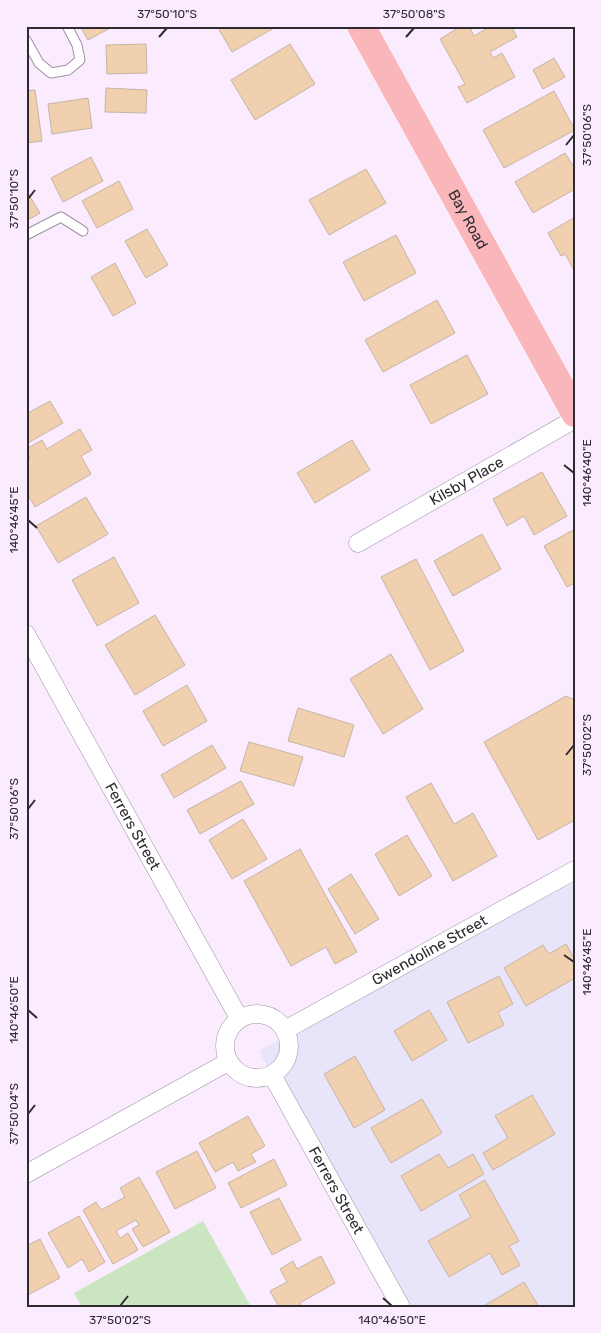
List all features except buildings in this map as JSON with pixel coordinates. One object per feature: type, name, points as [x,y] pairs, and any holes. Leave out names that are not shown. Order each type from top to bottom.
[{"type":"main road","name":"Bay Road","points":[[361,26],[575,413]]},
{"type":"street","name":"Kilsby Place","points":[[358,543],[575,419]]},
{"type":"street","name":"Ferrers Street","points":[[26,634],[239,1018]]},
{"type":"street","name":"Gwendoline Street","points":[[285,1030],[575,870]]},
{"type":"street","points":[[253,1013],[266,1015],[278,1020],[285,1030],[290,1042],[288,1055],[282,1067],[272,1075],[260,1079],[247,1077],[236,1072],[228,1062],[224,1050],[226,1036],[231,1025],[239,1018],[253,1013]]},
{"type":"street","points":[[26,1174],[228,1062]]},
{"type":"street","name":"Ferrers Street","points":[[272,1075],[401,1307]]},
{"type":"lane","points":[[26,40],[39,62],[51,72],[68,70],[80,60],[78,45],[67,26]]},
{"type":"lane","points":[[26,235],[61,216],[83,231]]},
{"type":"shaded area","points":[[575,872],[575,1307],[402,1307],[259,1051]]},
{"type":"green space","points":[[203,1221],[251,1307],[82,1307],[74,1293]]}]
